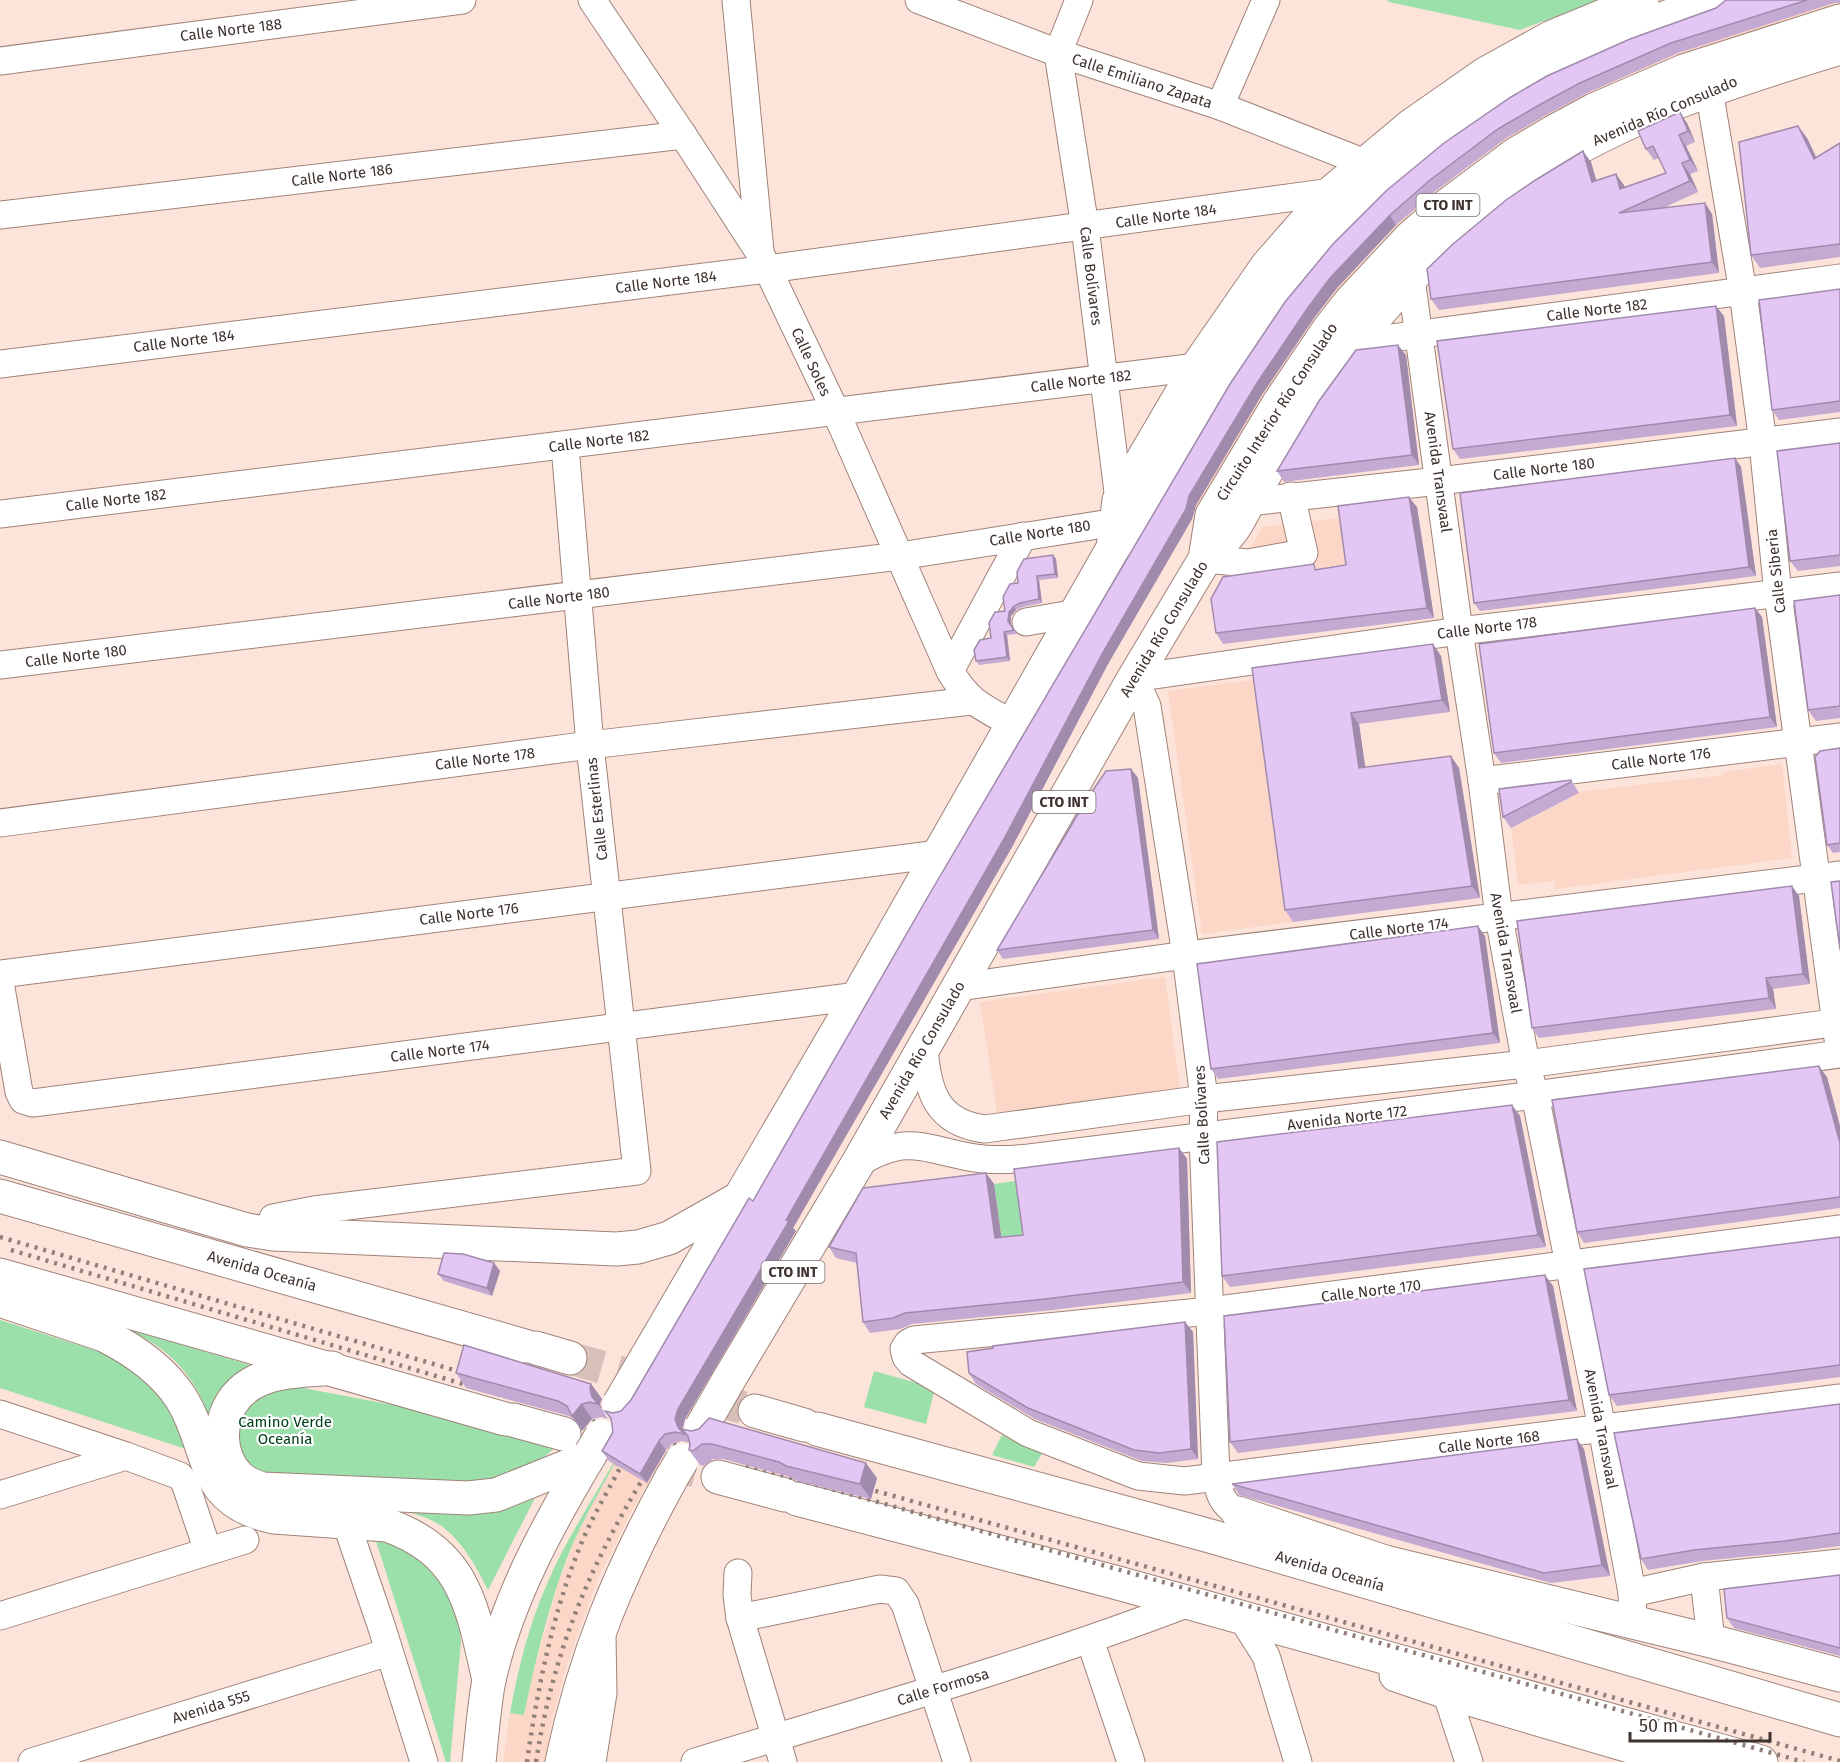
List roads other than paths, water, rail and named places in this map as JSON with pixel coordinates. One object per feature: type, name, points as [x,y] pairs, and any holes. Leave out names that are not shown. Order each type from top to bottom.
[{"type":"main road","points":[[619,1404],[858,996],[1077,613],[1116,523],[1197,367],[1267,266],[1332,192],[1412,125],[1444,102],[1521,53],[1581,24],[1642,0]]},
{"type":"main road","points":[[1116,523],[1143,514],[1253,333],[1286,288],[1324,242],[1366,199],[1404,165],[1496,98],[1542,71],[1631,30],[1717,0]]},
{"type":"main road","name":"Circuito Interior Río Consulado","points":[[1205,559],[1212,514],[1329,329],[1382,266],[1449,204],[1515,154],[1594,110],[1697,81],[1840,21]]},
{"type":"main road","name":"Avenida Río Consulado","points":[[701,1428],[858,1163],[1134,678],[1205,559],[1233,528],[1312,398],[1375,316],[1411,278],[1478,215],[1531,176],[1585,144],[1634,120],[1697,81],[1754,74],[1840,48]]},
{"type":"main road","points":[[0,1157],[246,1230],[273,1234],[616,1249],[638,1247],[669,1238],[742,1196]]},
{"type":"main road","name":"Avenida Oceanía","points":[[0,1196],[570,1358]]},
{"type":"main road","points":[[0,1275],[564,1434]]},
{"type":"main road","points":[[0,1300],[104,1335],[119,1342],[162,1374],[182,1399],[211,1474],[219,1486],[239,1504],[274,1517],[387,1525],[404,1531],[436,1551],[457,1576],[473,1610],[489,1680]]},
{"type":"main road","points":[[332,1368],[286,1373],[262,1379],[251,1384],[234,1399],[224,1420],[222,1443],[225,1455],[239,1477],[247,1484],[262,1489],[468,1498],[496,1495],[594,1449],[559,1507],[522,1584],[502,1636],[489,1680],[479,1762]]},
{"type":"main road","name":"Avenida Oceanía","points":[[755,1411],[1275,1556],[1840,1720]]},
{"type":"main road","points":[[562,1762],[581,1686],[599,1631],[629,1557],[677,1469]]},
{"type":"main road","points":[[718,1477],[1189,1603],[1761,1762]]},
{"type":"main road","name":"Avenida Oceanía","points":[[1238,1513],[1385,1562],[1632,1607],[1712,1641],[1840,1675]]},
{"type":"main road","points":[[1275,1556],[1385,1562]]},
{"type":"main road","points":[[589,1762],[600,1693],[599,1631]]},
{"type":"main road","points":[[1306,1636],[1347,1658],[1446,1692],[1682,1762]]},
{"type":"main road","points":[[1644,1751],[1729,1754]]},
{"type":"street","name":"Calle Norte 188","points":[[0,61],[462,0]]},
{"type":"street","name":"Calle Soles","points":[[592,0],[683,135],[764,262],[835,410],[958,686],[971,701],[1013,724]]},
{"type":"street","points":[[736,0],[764,262]]},
{"type":"street","points":[[1059,53],[1079,0]]},
{"type":"street","points":[[1220,106],[1266,0]]},
{"type":"street","name":"Calle Emiliano Zapata","points":[[929,2],[1059,53],[1220,106],[1365,163]]},
{"type":"street","name":"Calle Bolívares","points":[[1059,53],[1085,227],[1103,378],[1116,523]]},
{"type":"street","name":"Calle Siberia","points":[[1697,81],[1743,292],[1763,443],[1778,594],[1799,742],[1828,876],[1840,1053]]},
{"type":"street","name":"Calle Norte 186","points":[[0,215],[683,135]]},
{"type":"street","name":"Calle Norte 184","points":[[0,364],[764,262],[1085,227],[1332,192]]},
{"type":"street","name":"Avenida Transvaal","points":[[1411,278],[1499,917],[1526,1064],[1535,1095],[1602,1428],[1632,1607]]},
{"type":"street","name":"Calle Norte 182","points":[[1354,343],[1840,278]]},
{"type":"street","name":"Calle Norte 182","points":[[0,514],[1197,367]]},
{"type":"street","name":"Calle Norte 180","points":[[1248,502],[1763,443],[1840,432]]},
{"type":"street","name":"Calle Esterlinas","points":[[273,1218],[314,1210],[637,1171],[590,745],[565,446]]},
{"type":"street","points":[[1205,559],[1248,563],[1304,553],[1291,496]]},
{"type":"street","name":"Calle Norte 180","points":[[0,665],[900,556],[1116,523]]},
{"type":"street","points":[[950,671],[982,627],[1023,536]]},
{"type":"street","name":"Calle Norte 178","points":[[1134,678],[1459,631],[1840,585]]},
{"type":"street","points":[[1026,622],[1077,613]]},
{"type":"street","name":"Calle Bolívares","points":[[1134,678],[1147,706],[1186,955],[1204,1099],[1203,1136],[1216,1476],[1220,1497],[1227,1507],[1238,1513]]},
{"type":"street","name":"Calle Norte 178","points":[[0,823],[590,745],[971,701]]},
{"type":"street","name":"Calle Norte 176","points":[[1482,781],[1840,737]]},
{"type":"street","name":"Calle Norte 176","points":[[0,974],[939,854]]},
{"type":"street","name":"Calle Norte 174","points":[[959,987],[1186,955],[1828,876]]},
{"type":"street","name":"Calle Norte 174","points":[[0,982],[19,1092],[23,1100],[33,1103],[858,996]]},
{"type":"street","points":[[924,1047],[929,1085],[938,1105],[954,1119],[974,1128],[996,1128],[1204,1099],[1526,1064],[1838,1022]]},
{"type":"street","name":"Avenida Norte 172","points":[[858,1163],[887,1149],[904,1144],[925,1146],[970,1157],[1010,1160],[1535,1095],[1840,1053]]},
{"type":"street","name":"Calle Norte 170","points":[[904,1349],[914,1340],[1210,1311],[1840,1229]]},
{"type":"street","name":"Calle Norte 168","points":[[904,1349],[910,1363],[1028,1434],[1138,1476],[1185,1481],[1840,1398]]},
{"type":"street","points":[[0,1414],[176,1474],[183,1479],[208,1551]]},
{"type":"street","points":[[0,1495],[126,1456]]},
{"type":"street","points":[[349,1531],[424,1762]]},
{"type":"street","points":[[0,1616],[245,1540]]},
{"type":"street","points":[[1632,1607],[1704,1577],[1840,1563]]},
{"type":"street","points":[[738,1573],[737,1595],[740,1618],[779,1750]]},
{"type":"street","points":[[1704,1577],[1712,1641]]},
{"type":"street","points":[[740,1618],[880,1589],[896,1591],[905,1604],[957,1762]]},
{"type":"street","name":"Calle Formosa","points":[[695,1762],[779,1750],[934,1690],[1090,1640],[1189,1603]]},
{"type":"street","points":[[1242,1618],[1266,1656],[1298,1762]]},
{"type":"street","points":[[1090,1640],[1131,1762]]},
{"type":"street","name":"Avenida 555","points":[[32,1762],[389,1652]]},
{"type":"street","points":[[1446,1692],[1469,1762]]},
{"type":"tunnel","points":[[570,1358],[755,1411]]},
{"type":"tunnel","points":[[617,1449],[718,1477]]},
{"type":"railway","points":[[0,1237],[471,1375]]},
{"type":"railway","points":[[11,1250],[480,1389]]},
{"type":"railway","points":[[575,1416],[627,1431]]},
{"type":"railway","points":[[656,1439],[705,1453]]},
{"type":"railway","points":[[746,1465],[1804,1762]]},
{"type":"railway","points":[[527,1762],[553,1627],[569,1574],[583,1539],[620,1468]]},
{"type":"railway","points":[[536,1762],[552,1686],[574,1616],[604,1549],[642,1480]]},
{"type":"railway","points":[[858,1486],[1840,1761]]},
{"type":"park label","name":"Camino Verde Oceanía","points":[[285,1430]]}]
